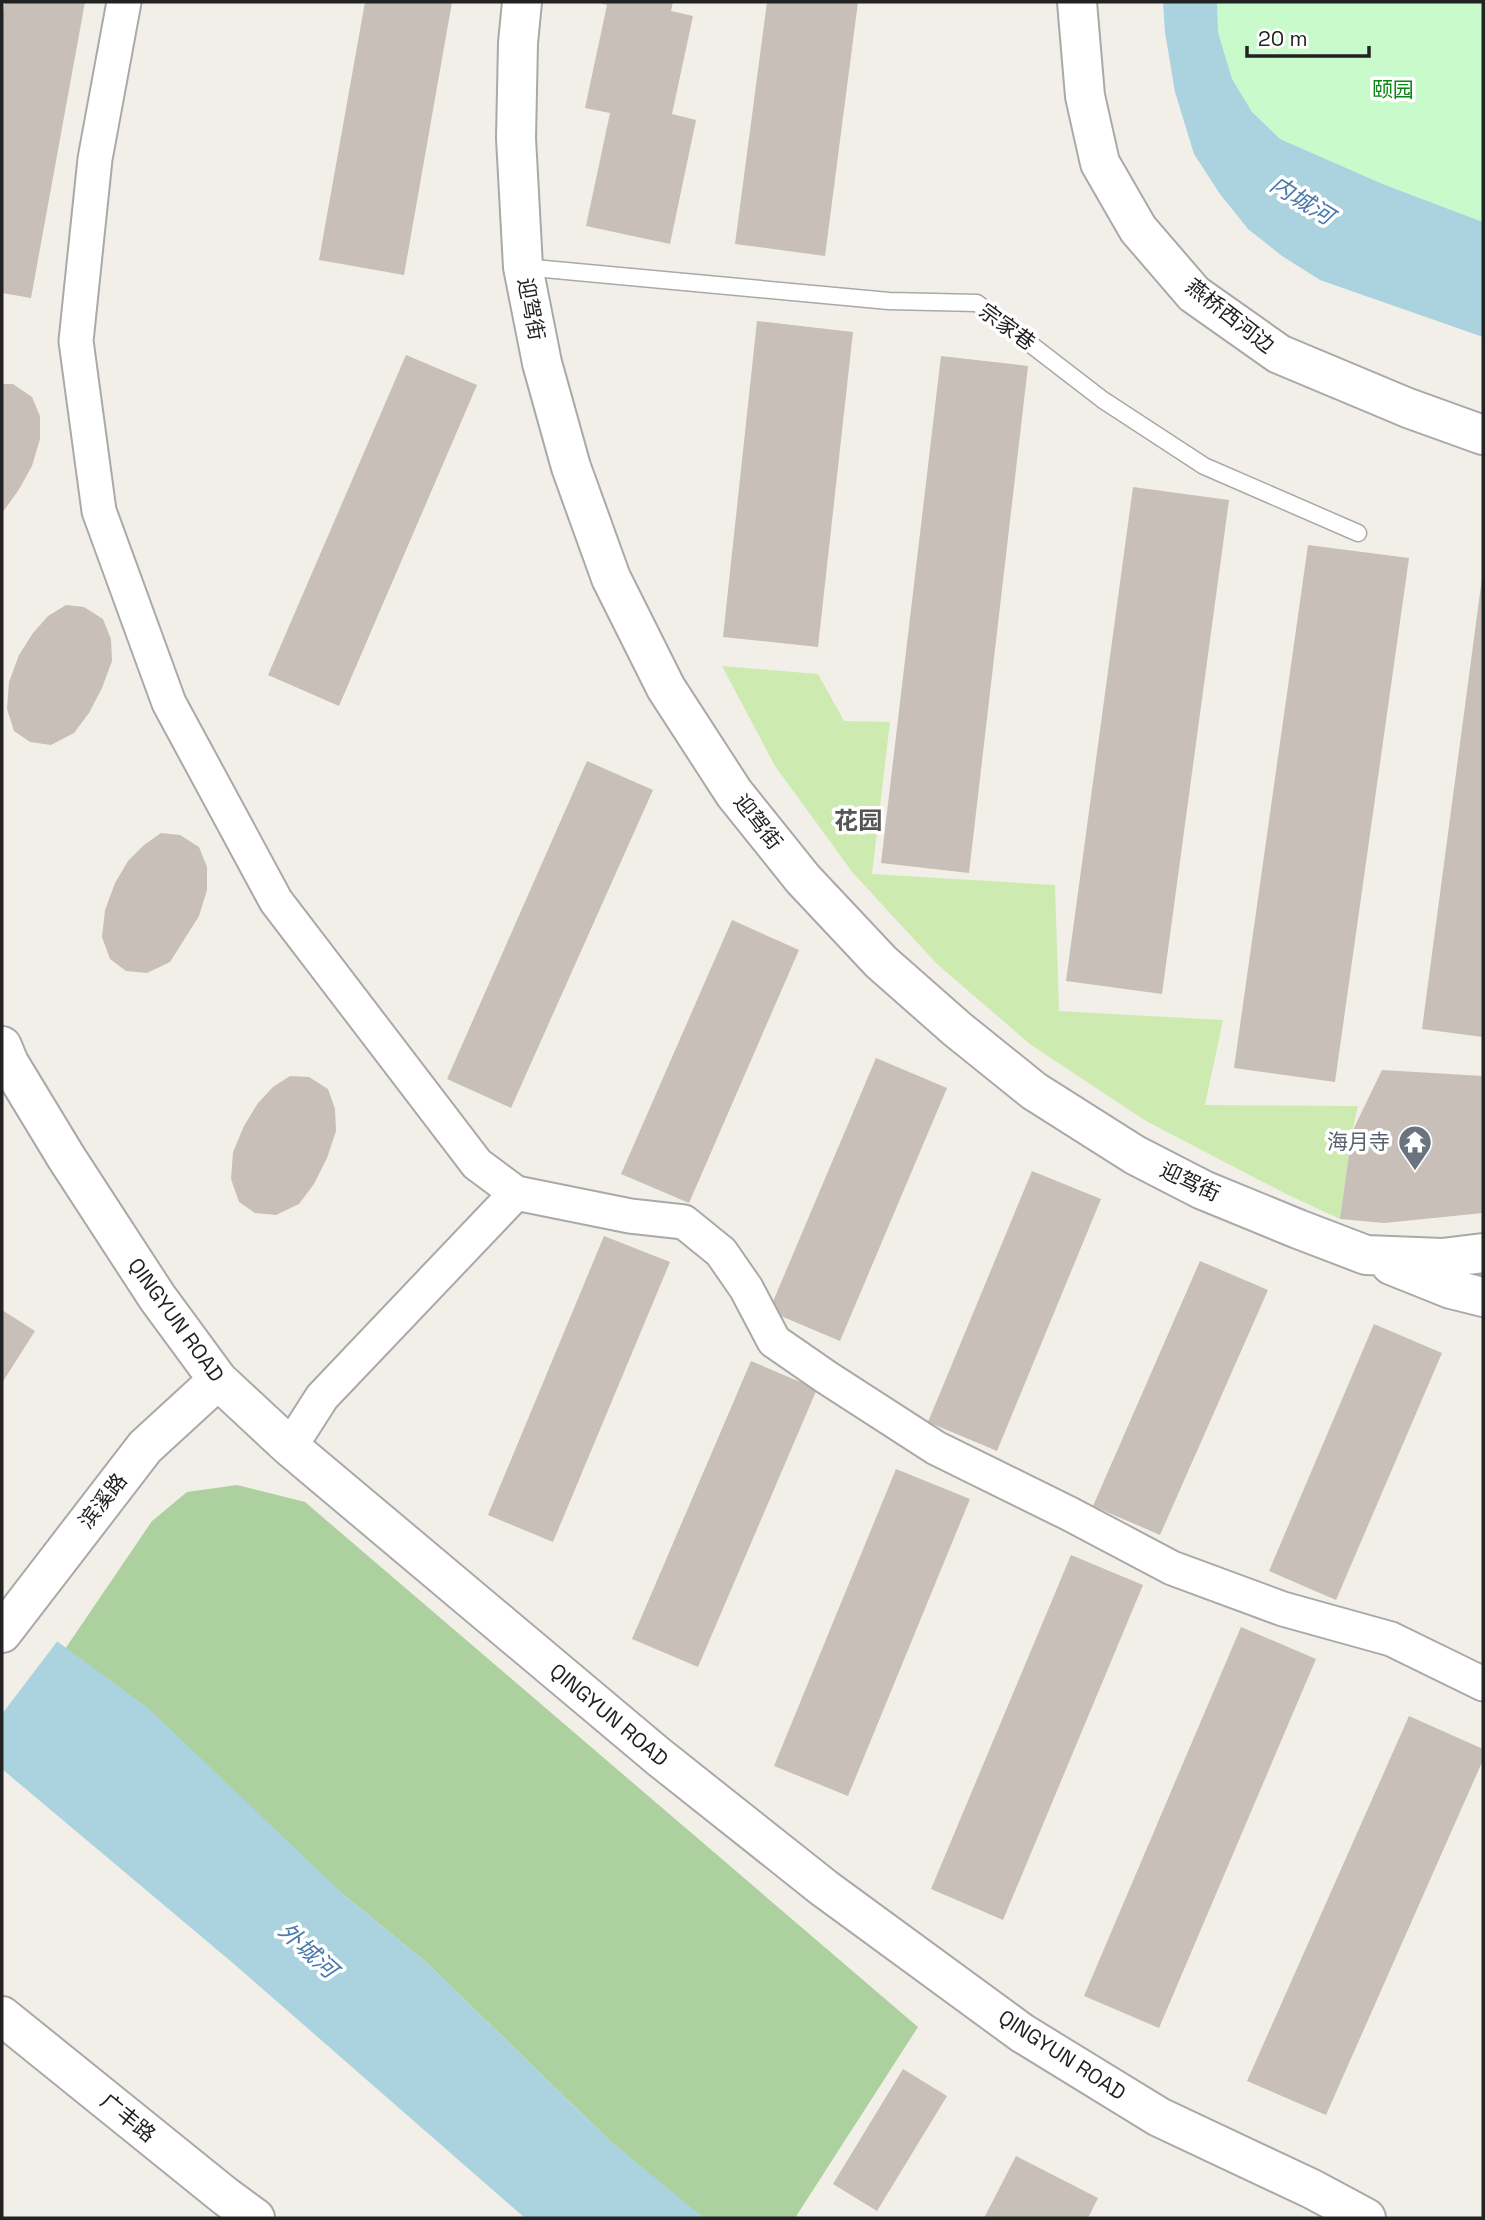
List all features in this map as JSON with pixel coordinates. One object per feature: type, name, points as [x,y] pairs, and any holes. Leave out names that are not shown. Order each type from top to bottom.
[{"type":"street","points":[[124,2],[95,159],[76,341],[99,511],[169,703],[275,901],[477,1164],[516,1193],[630,1216],[684,1222],[721,1252],[746,1288],[774,1341],[936,1448],[1172,1568],[1283,1609],[1391,1639],[1483,1684]]},
{"type":"street","name":"迎驾街","points":[[522,2],[518,43],[516,138],[523,267],[542,363],[571,467],[611,578],[666,688],[734,793],[803,878],[881,962],[957,1029],[1034,1091],[1135,1155],[1203,1190],[1366,1255],[1443,1258],[1483,1254]]},
{"type":"street","name":"燕桥西河边","points":[[1077,2],[1085,96],[1100,163],[1138,229],[1194,293],[1279,354],[1408,408],[1483,435]]},
{"type":"street","name":"QINGYUN ROAD","points":[[2,1046],[9,1063],[59,1145],[157,1297],[218,1380],[290,1447],[659,1757],[824,1888],[1022,2033],[1159,2116],[1312,2189],[1366,2218]]},
{"type":"street","points":[[290,1447],[322,1397],[516,1193]]},
{"type":"street","points":[[1366,1255],[1451,1289],[1483,1297]]},
{"type":"street","name":"滨溪路","points":[[2,1633],[145,1447],[218,1380]]},
{"type":"street","name":"广丰路","points":[[2,2016],[255,2218]]},
{"type":"lane","name":"宗家巷","points":[[523,267],[889,301],[977,303],[1103,400],[1204,466],[1358,533]]},
{"type":"green space","name":"颐园","points":[[1217,2],[1483,2],[1483,222],[1385,185],[1280,139],[1252,112],[1232,79],[1218,32]]},
{"type":"green space","points":[[722,666],[818,674],[844,721],[890,722],[872,874],[1055,885],[1059,1011],[1223,1020],[1205,1105],[1358,1106],[1340,1219],[1146,1121],[1031,1045],[937,964],[853,873],[775,766]]},
{"type":"green space","points":[[237,1485],[305,1502],[918,2027],[795,2218],[704,2218],[689,2207],[610,2141],[427,1963],[344,1895],[65,1649],[152,1521],[187,1492]]},
{"type":"water","name":"内城河","points":[[1163,2],[1217,2],[1218,32],[1232,79],[1252,112],[1280,139],[1385,185],[1483,222],[1483,337],[1320,280],[1282,256],[1248,229],[1220,194],[1194,154],[1175,92]]},
{"type":"water","name":"外城河","points":[[2,1601],[148,1708],[344,1895],[427,1963],[610,2141],[704,2218],[525,2218],[234,1964],[2,1769]]},
{"type":"pier","points":[[2,1598],[59,1639],[2,1714]]},
{"type":"building","points":[[5,2],[85,2],[31,298],[2,293],[2,17]]},
{"type":"building","points":[[365,2],[452,2],[404,275],[319,260]]},
{"type":"building","points":[[597,2],[673,2],[671,11],[693,16],[672,114],[696,120],[670,244],[586,226],[610,113],[585,108],[607,5]]},
{"type":"building","points":[[767,2],[858,2],[825,256],[735,244]]},
{"type":"building","points":[[757,321],[853,332],[818,647],[723,637]]},
{"type":"building","points":[[406,355],[477,385],[339,706],[268,675]]},
{"type":"building","points":[[941,356],[1028,366],[969,873],[881,863]]},
{"type":"building","points":[[2,384],[13,384],[32,397],[40,416],[40,439],[32,466],[2,513]]},
{"type":"building","points":[[1133,487],[1229,500],[1162,994],[1066,981]]},
{"type":"building","points":[[1308,545],[1409,558],[1335,1082],[1234,1068]]},
{"type":"building","points":[[1483,578],[1483,1037],[1422,1029]]},
{"type":"building","points":[[66,605],[84,607],[103,619],[111,639],[112,661],[89,713],[74,733],[51,745],[30,742],[14,731],[7,709],[9,682],[19,655],[33,633],[48,616]]},
{"type":"building","points":[[587,761],[653,790],[511,1108],[447,1079]]},
{"type":"building","points":[[161,833],[180,835],[199,847],[207,867],[207,890],[199,916],[170,962],[147,973],[126,971],[110,959],[102,937],[105,910],[115,883],[128,861]]},
{"type":"building","points":[[732,920],[799,950],[689,1203],[621,1174]]},
{"type":"building","points":[[876,1058],[947,1088],[840,1341],[769,1311]]},
{"type":"building","name":"海月寺","points":[[1382,1070],[1483,1076],[1483,1213],[1384,1223],[1340,1219],[1352,1132]]},
{"type":"building","points":[[290,1076],[309,1077],[328,1089],[335,1109],[336,1131],[314,1184],[299,1204],[276,1215],[255,1213],[239,1202],[231,1179],[233,1152],[258,1103],[273,1087]]},
{"type":"building","points":[[1032,1171],[1101,1199],[997,1451],[928,1422]]},
{"type":"building","points":[[604,1236],[670,1262],[553,1542],[488,1515]]},
{"type":"building","points":[[1200,1261],[1268,1290],[1160,1535],[1093,1506]]},
{"type":"building","points":[[2,1310],[35,1331],[2,1383]]},
{"type":"building","points":[[1374,1324],[1442,1353],[1336,1600],[1269,1571]]},
{"type":"building","points":[[751,1361],[817,1389],[698,1667],[632,1639]]},
{"type":"building","points":[[896,1469],[970,1499],[848,1796],[774,1766]]},
{"type":"building","points":[[1071,1555],[1143,1585],[1003,1920],[931,1889]]},
{"type":"building","points":[[1241,1627],[1316,1659],[1159,2028],[1084,1996]]},
{"type":"building","points":[[1409,1716],[1483,1749],[1483,1760],[1326,2115],[1247,2081]]},
{"type":"building","points":[[903,2069],[947,2096],[877,2211],[833,2184]]},
{"type":"building","points":[[1016,2156],[1098,2198],[1088,2218],[984,2218]]},
{"type":"place","name":"海月寺","points":[[1415,1172]]},
{"type":"district","name":"花园","points":[[858,821]]}]
